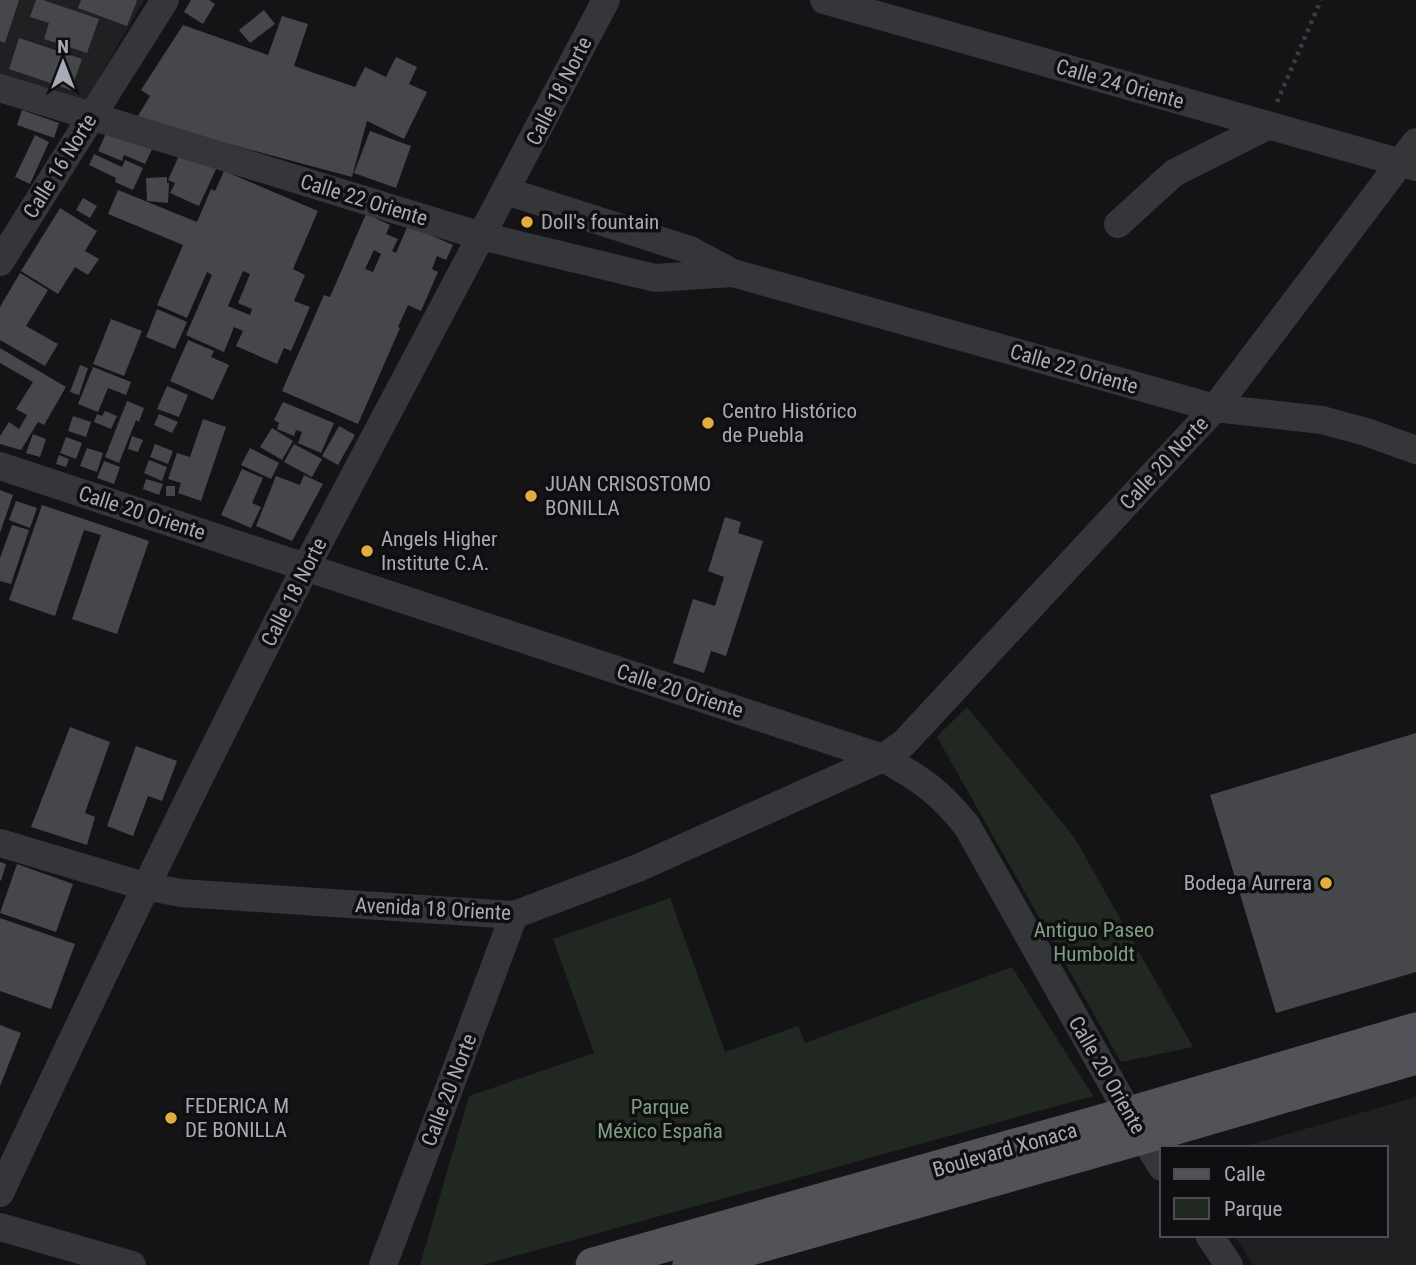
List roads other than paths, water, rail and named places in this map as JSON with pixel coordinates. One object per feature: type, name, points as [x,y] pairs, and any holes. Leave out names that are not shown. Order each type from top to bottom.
[{"type":"main road","name":"Boulevard Xonaca","points":[[690,1265],[1136,1126],[1416,1030]]},
{"type":"main road","name":"Boulevard Xonaca","points":[[593,1265],[1416,1057]]},
{"type":"street","name":"Calle 16 Norte","points":[[0,262],[165,0]]},
{"type":"street","name":"Calle 18 Norte","points":[[0,1193],[144,886],[306,567],[606,0]]},
{"type":"street","name":"Calle 24 Oriente","points":[[824,0],[1267,126],[1411,158]]},
{"type":"street","name":"Calle 22 Oriente","points":[[0,88],[481,236],[655,278],[733,273]]},
{"type":"street","points":[[1118,224],[1174,173],[1267,126]]},
{"type":"street","name":"Calle 20 Norte","points":[[883,758],[913,733],[1215,408],[1411,158]]},
{"type":"street","name":"Calle 22 Oriente","points":[[506,191],[690,250],[733,273],[1215,408],[1322,420],[1416,450]]},
{"type":"street","name":"Calle 20 Oriente","points":[[0,466],[883,758],[921,779],[947,800],[967,826],[1160,1164]]},
{"type":"street","name":"Avenida 18 Oriente","points":[[0,843],[144,886],[181,893],[514,915],[638,868],[883,758]]},
{"type":"street","name":"Calle 20 Norte","points":[[383,1265],[514,915]]},
{"type":"street","points":[[0,1227],[132,1265]]},
{"type":"street","points":[[1210,1237],[1229,1265]]},
{"type":"place","name":"Doll's fountain","points":[[527,222]]},
{"type":"place","name":"Centro Histórico de Puebla","points":[[708,423]]},
{"type":"place","name":"JUAN CRISOSTOMO BONILLA","points":[[531,496]]},
{"type":"place","name":"Angels Higher Institute C.A.","points":[[367,551]]},
{"type":"place","name":"Bodega Aurrera","points":[[1326,883]]},
{"type":"place","name":"FEDERICA M DE BONILLA","points":[[171,1118]]},
{"type":"park label","name":"Antiguo Paseo Humboldt","points":[[1094,942]]},
{"type":"park label","name":"Parque México España","points":[[660,1119]]}]
